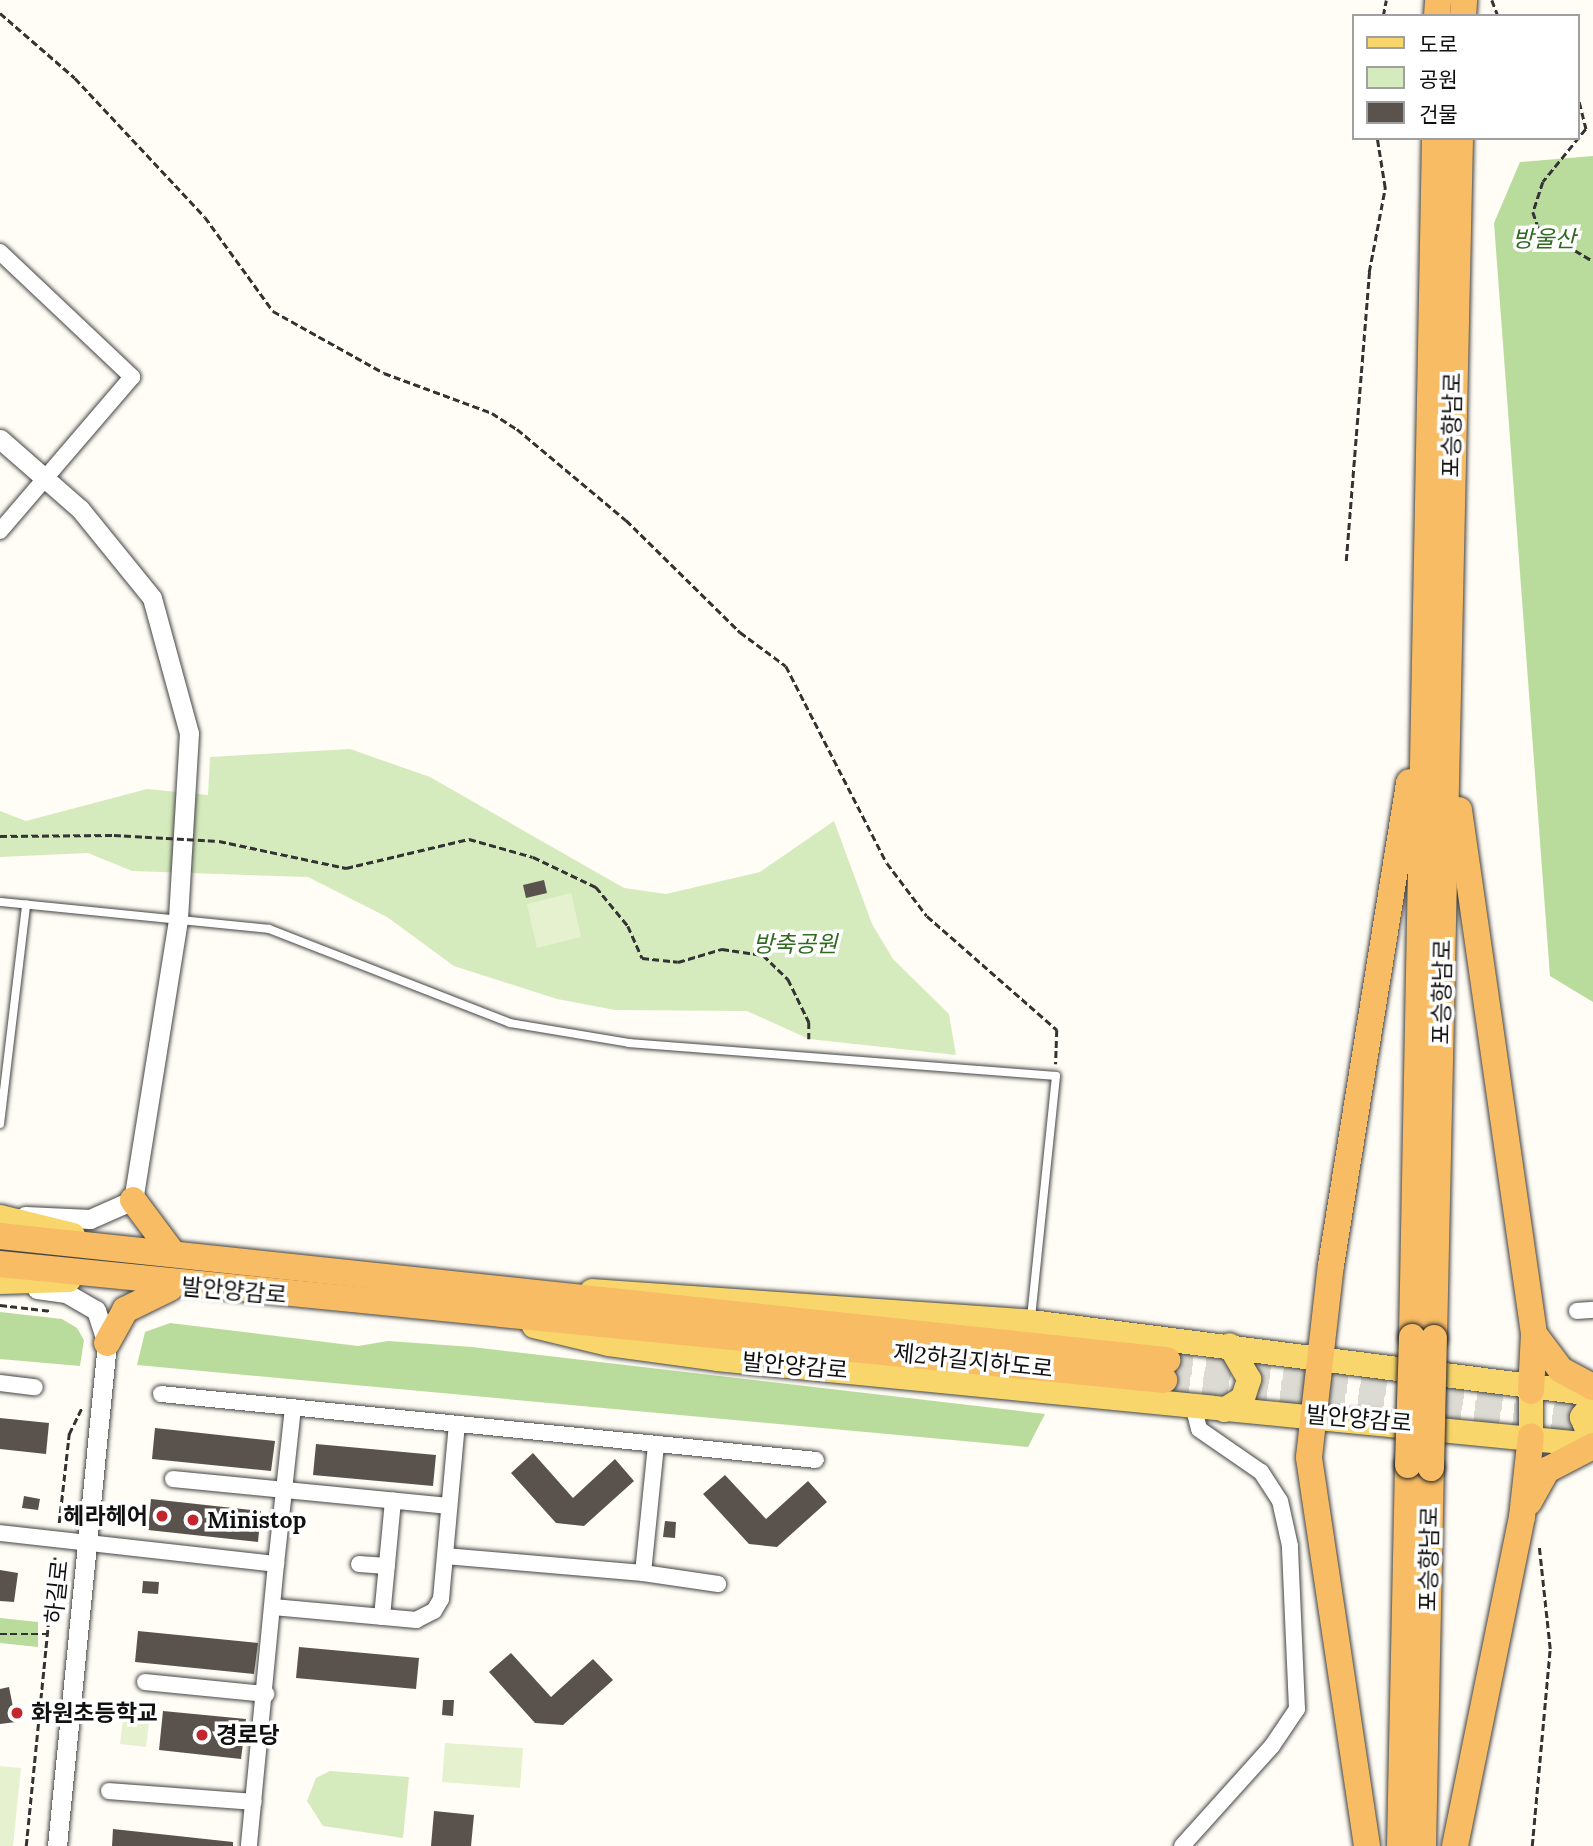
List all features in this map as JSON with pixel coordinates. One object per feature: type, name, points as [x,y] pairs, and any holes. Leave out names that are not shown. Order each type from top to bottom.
[{"type":"highway","name":"포승향남로","points":[[1423,1337],[1423,700],[1435,140]]},
{"type":"highway","name":"포승향남로","points":[[1400,1846],[1419,1466],[1448,735],[1460,140]]},
{"type":"highway","points":[[1367,1846],[1309,1457],[1318,1361],[1423,700]]},
{"type":"highway","points":[[1448,735],[1534,1334],[1531,1391]]},
{"type":"highway","points":[[133,1200],[171,1251]]},
{"type":"highway","name":"발안양감로","points":[[0,1236],[100,1242],[539,1293]]},
{"type":"highway","name":"발안양감로","points":[[0,1264],[177,1286],[490,1314]]},
{"type":"highway","points":[[107,1343],[125,1310],[177,1286]]},
{"type":"highway","name":"제2하길지하도로","points":[[490,1314],[1165,1370],[539,1293]]},
{"type":"highway","points":[[1534,1334],[1561,1370],[1593,1387]]},
{"type":"highway","points":[[1455,1846],[1522,1521],[1531,1436]]},
{"type":"highway","points":[[1522,1521],[1547,1469],[1593,1445]]},
{"type":"highway","name":"포승향남로","points":[[1419,1466],[1423,1846]]},
{"type":"main road","points":[[0,1215],[100,1242]]},
{"type":"main road","points":[[0,1284],[110,1279]]},
{"type":"main road","name":"발안양감로","points":[[539,1293],[631,1289],[1031,1322],[1229,1345],[1318,1361],[1531,1391],[1593,1394]]},
{"type":"main road","name":"발안양감로","points":[[490,1314],[609,1344],[704,1357],[1224,1410],[1312,1414],[1531,1436],[1593,1445]]},
{"type":"main road","points":[[1224,1410],[1242,1398],[1249,1379],[1229,1345]]},
{"type":"main road","points":[[1531,1391],[1531,1436]]},
{"type":"main road","points":[[1593,1402],[1582,1417],[1593,1445]]},
{"type":"street","points":[[0,252],[132,377],[0,531]]},
{"type":"street","points":[[0,439],[80,509],[152,598],[182,689],[189,733],[178,920],[133,1200],[90,1219],[0,1215]]},
{"type":"street","points":[[0,1284],[83,1300],[96,1310],[107,1343]]},
{"type":"street","name":"하길로","points":[[57,1846],[107,1343]]},
{"type":"street","points":[[0,1384],[35,1387]]},
{"type":"street","points":[[161,1394],[816,1460]]},
{"type":"street","points":[[1182,1846],[1272,1746],[1297,1709],[1290,1546],[1280,1501],[1261,1472],[1199,1429],[1193,1405]]},
{"type":"street","points":[[249,1846],[293,1407]]},
{"type":"street","points":[[273,1607],[416,1620],[434,1611],[445,1556],[457,1424]]},
{"type":"street","points":[[643,1573],[656,1444]]},
{"type":"street","points":[[173,1479],[449,1506]]},
{"type":"street","points":[[382,1616],[393,1501]]},
{"type":"street","points":[[0,1533],[276,1564]]},
{"type":"street","points":[[445,1556],[643,1573],[718,1584]]},
{"type":"street","points":[[359,1564],[387,1566]]},
{"type":"street","points":[[145,1682],[266,1694]]},
{"type":"street","points":[[109,1791],[254,1802]]},
{"type":"lane","points":[[0,902],[269,929],[510,1023],[629,1043],[1056,1076],[1031,1322]]},
{"type":"lane","points":[[0,1124],[26,905]]},
{"type":"path","points":[[0,13],[75,78],[205,216],[273,311],[384,373],[492,413],[517,429],[626,520],[740,632],[786,666],[887,863],[927,916],[1057,1030],[1056,1076]]},
{"type":"path","points":[[1579,100],[1586,129],[1579,138]]},
{"type":"path","points":[[1346,561],[1369,272],[1385,188],[1377,140]]},
{"type":"path","points":[[1577,140],[1543,182],[1533,212],[1539,229],[1593,261]]},
{"type":"path","points":[[0,836],[114,835],[219,841],[346,868],[469,839],[533,857],[596,887],[628,926],[642,958],[678,962],[722,949],[763,956],[788,979],[809,1022],[809,1039]]},
{"type":"path","points":[[0,1305],[63,1312]]},
{"type":"path","points":[[59,1524],[69,1434],[85,1399]]},
{"type":"path","points":[[1522,1521],[1538,1543],[1550,1610],[1532,1846]]},
{"type":"path","points":[[26,1846],[55,1557]]},
{"type":"path","points":[[0,1634],[47,1634]]},
{"type":"green space","name":"방울산","points":[[1593,156],[1593,1002],[1550,976],[1494,223],[1520,162]]},
{"type":"green space","name":"방축공원","points":[[350,749],[430,777],[624,888],[666,894],[760,872],[834,821],[872,924],[893,959],[949,1014],[956,1055],[809,1039],[747,1011],[615,1010],[557,999],[454,966],[387,917],[308,877],[132,871],[88,853],[0,857],[0,811],[26,821],[147,789],[208,795],[210,757]]},
{"type":"green space","points":[[571,893],[581,937],[537,948],[527,904]]},
{"type":"green space","points":[[0,1312],[62,1319],[77,1328],[84,1340],[80,1366],[0,1359]]},
{"type":"green space","points":[[170,1323],[358,1346],[388,1341],[472,1347],[1045,1414],[1028,1447],[137,1365],[145,1332]]},
{"type":"green space","points":[[0,1618],[38,1622],[38,1647],[0,1643]]},
{"type":"green space","points":[[125,1702],[151,1706],[146,1747],[120,1744]]},
{"type":"green space","points":[[445,1743],[523,1748],[520,1788],[442,1782]]},
{"type":"green space","points":[[0,1766],[21,1768],[13,1846],[0,1846]]},
{"type":"green space","points":[[330,1771],[409,1777],[403,1838],[323,1826],[307,1801],[316,1778]]},
{"type":"building","points":[[544,880],[547,893],[526,898],[523,885]]},
{"type":"building","points":[[0,1418],[49,1423],[46,1454],[0,1449]]},
{"type":"building","points":[[155,1428],[275,1441],[271,1471],[152,1459]]},
{"type":"building","points":[[316,1444],[436,1455],[433,1486],[313,1475]]},
{"type":"building","points":[[533,1453],[573,1498],[615,1459],[634,1481],[584,1526],[556,1523],[511,1473]]},
{"type":"building","points":[[725,1475],[766,1519],[808,1481],[827,1502],[777,1547],[749,1544],[703,1494]]},
{"type":"building","points":[[24,1496],[40,1499],[38,1510],[22,1508]]},
{"type":"building","points":[[151,1499],[261,1511],[258,1542],[148,1530]]},
{"type":"building","points":[[665,1521],[676,1522],[675,1538],[663,1537]]},
{"type":"building","points":[[0,1570],[18,1573],[14,1602],[0,1601]]},
{"type":"building","points":[[143,1581],[159,1582],[158,1594],[142,1593]]},
{"type":"building","points":[[138,1631],[258,1643],[254,1674],[135,1662]]},
{"type":"building","points":[[299,1647],[419,1658],[416,1689],[296,1678]]},
{"type":"building","points":[[511,1653],[551,1697],[593,1659],[613,1680],[563,1725],[535,1723],[489,1672]]},
{"type":"building","points":[[9,1687],[16,1722],[0,1724],[0,1689]]},
{"type":"building","points":[[443,1700],[454,1700],[453,1716],[442,1715]]},
{"type":"building","name":"경로당","points":[[163,1711],[246,1719],[241,1759],[159,1750]]},
{"type":"building","points":[[434,1811],[474,1815],[471,1846],[431,1846]]},
{"type":"building","points":[[113,1829],[233,1842],[233,1846],[112,1846]]},
{"type":"tunnel","points":[[1167,1360],[1593,1407]]},
{"type":"tunnel","points":[[1164,1380],[1593,1425]]},
{"type":"place","name":"헤라헤어","points":[[162,1516]]},
{"type":"place","name":"Ministop","points":[[193,1520]]},
{"type":"place","name":"화원초등학교","points":[[17,1713]]},
{"type":"place","name":"경로당","points":[[202,1735]]}]
